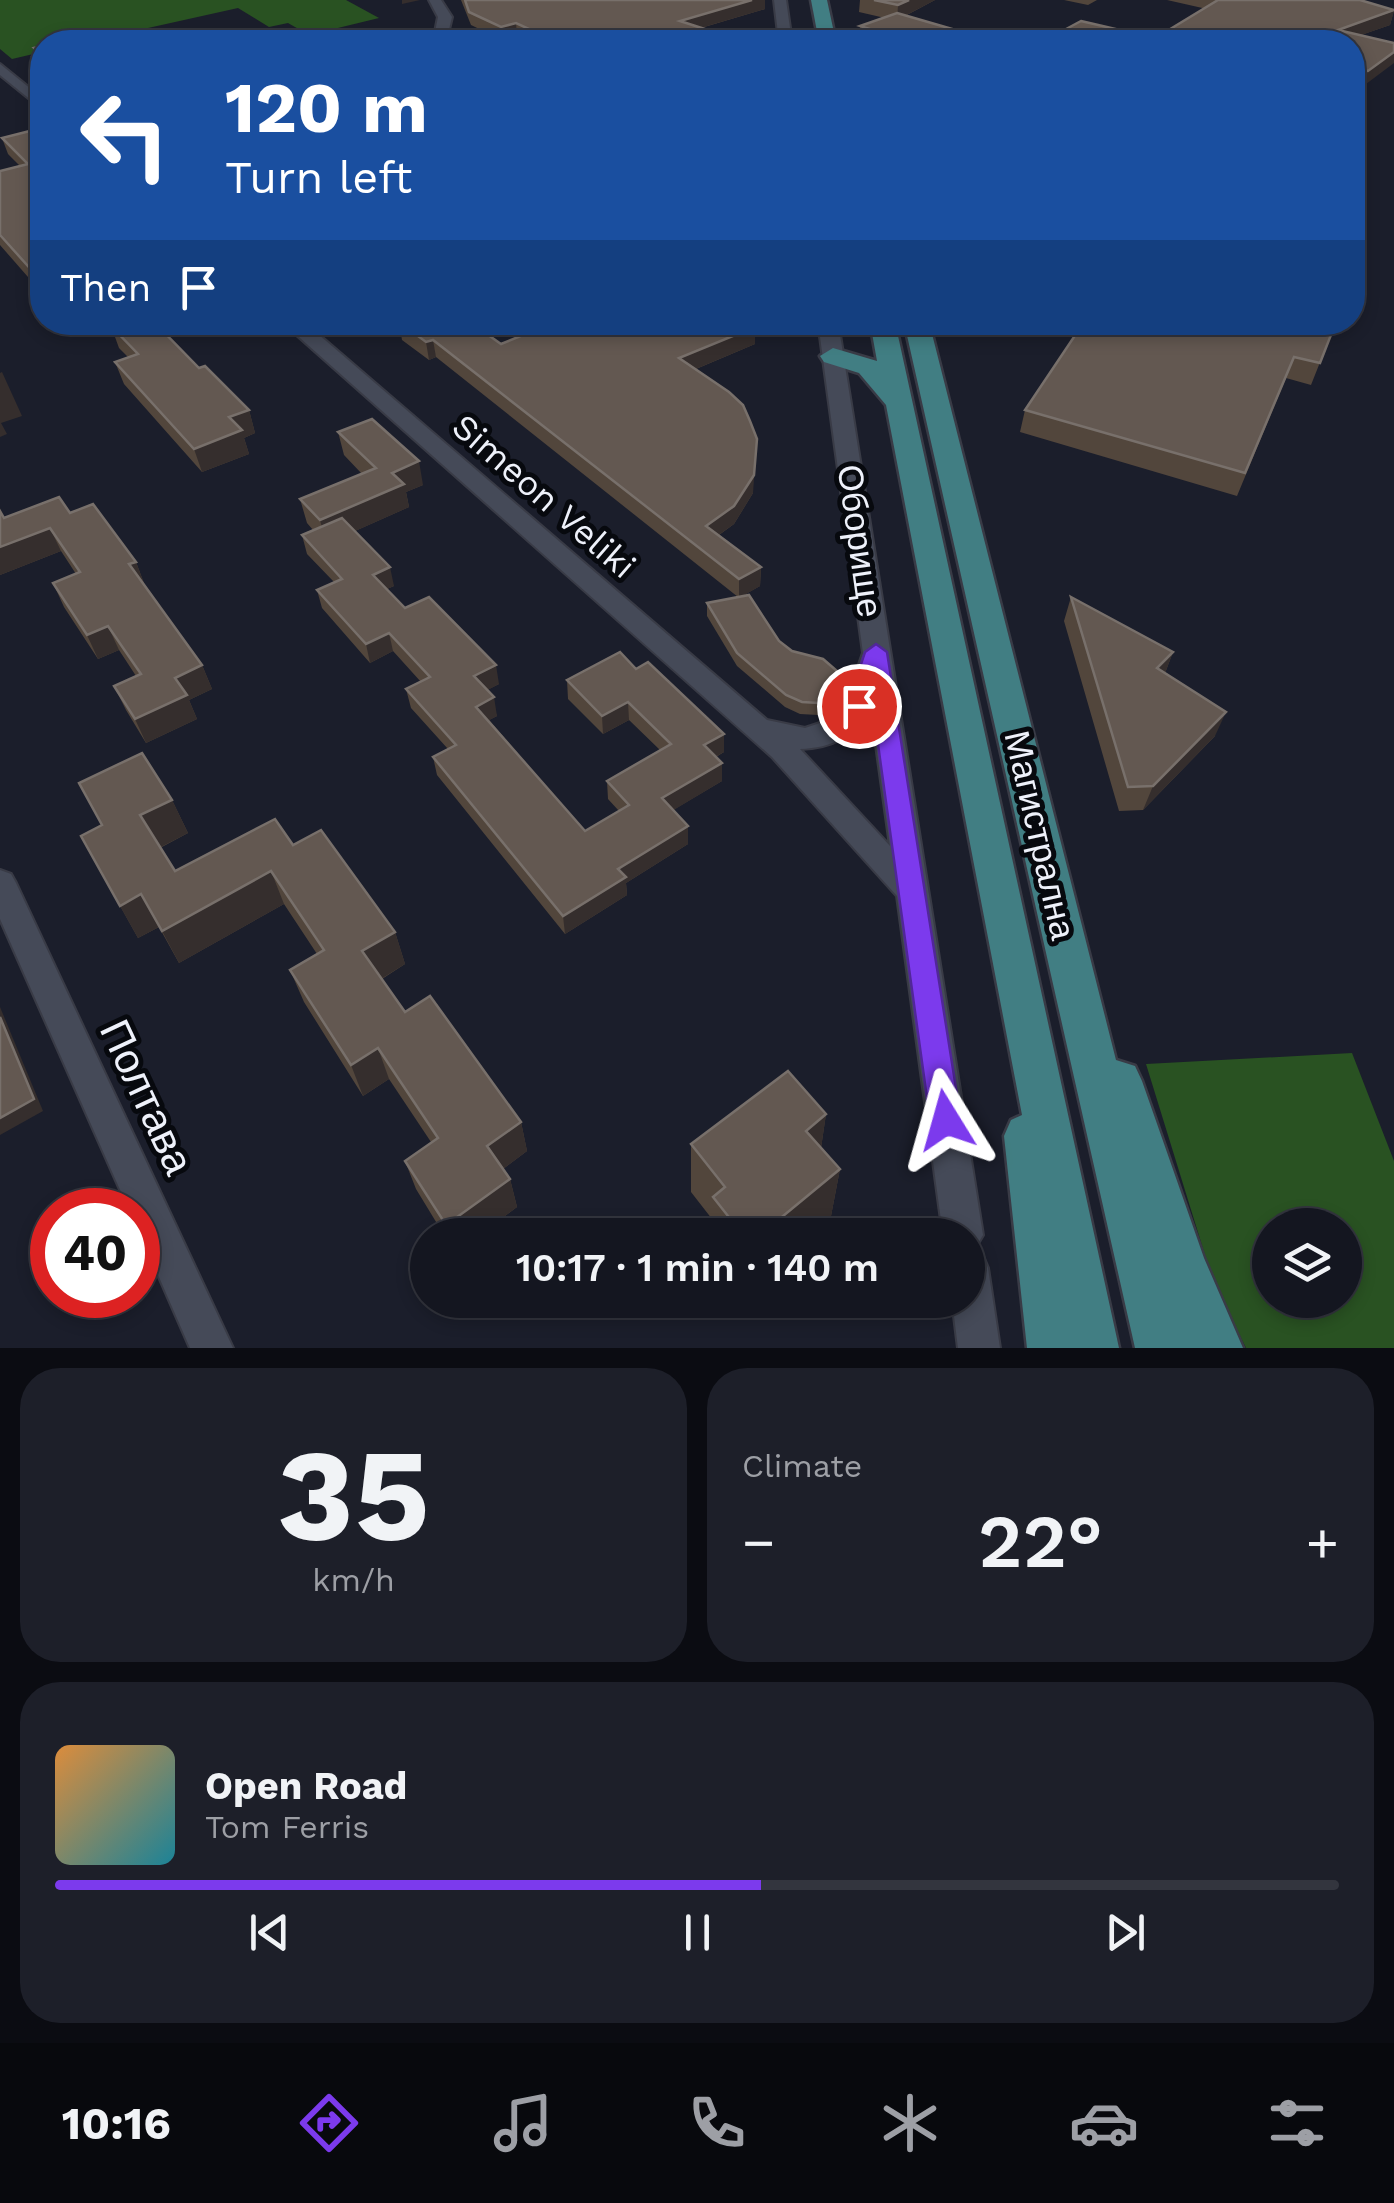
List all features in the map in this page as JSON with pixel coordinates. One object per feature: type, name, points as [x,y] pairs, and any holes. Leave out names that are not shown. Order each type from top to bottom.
[{"type":"main road","points":[[819,0],[825,30]]},
{"type":"main road","points":[[884,335],[1092,1348]]},
{"type":"main road","name":"Магистрална","points":[[919,335],[1162,1348]]},
{"type":"main road","points":[[830,338],[873,367],[898,410]]},
{"type":"main road","points":[[996,866],[1054,1348]]},
{"type":"main road","points":[[1047,868],[1180,1262],[1216,1348]]},
{"type":"street","points":[[435,0],[445,16],[442,30]]},
{"type":"street","points":[[780,0],[784,30]]},
{"type":"street","points":[[3,74],[30,95]]},
{"type":"street","name":"Simeon Veliki","points":[[307,335],[782,750],[912,890]]},
{"type":"street","name":"Оборище","points":[[830,338],[960,1218]]},
{"type":"street","points":[[750,722],[789,739],[814,739],[828,734],[859,706],[876,652]]},
{"type":"street","name":"Полтава","points":[[0,883],[212,1348]]},
{"type":"street","points":[[975,1318],[979,1348]]},
{"type":"green space","points":[[0,0],[346,0],[379,18],[330,30],[300,30],[288,23],[269,27],[238,8],[139,30],[30,30],[30,55],[12,59],[0,49]]},
{"type":"green space","points":[[1352,1053],[1394,1161],[1394,1348],[1246,1348],[1213,1281],[1146,1064]]},
{"type":"building","points":[[465,0],[752,0],[680,21],[708,30],[531,30],[516,23],[501,27],[469,12]]},
{"type":"building","points":[[874,0],[909,0],[898,5]]},
{"type":"building","points":[[1218,0],[1360,0],[1394,10],[1338,30],[1169,30]]},
{"type":"building","points":[[897,13],[956,30],[873,30],[860,26]]},
{"type":"building","points":[[1081,21],[1120,30],[1064,30]]},
{"type":"building","points":[[1365,36],[1394,43],[1394,52],[1368,71]]},
{"type":"building","points":[[30,131],[30,268],[0,235],[0,171],[28,164],[2,138]]},
{"type":"building","points":[[120,335],[167,335],[249,410],[229,417],[242,430],[194,449],[115,362],[138,354]]},
{"type":"building","points":[[417,335],[488,335],[501,344],[523,335],[735,335],[679,358],[729,392],[743,405],[750,421],[757,439],[754,475],[734,506],[706,526],[761,567],[739,579],[433,340],[426,342]]},
{"type":"building","points":[[1075,335],[1331,335],[1320,363],[1294,357],[1245,473],[1025,410]]},
{"type":"building","points":[[372,419],[419,461],[392,473],[404,484],[320,520],[300,499],[376,468],[338,432]]},
{"type":"building","points":[[59,497],[70,513],[93,504],[136,562],[129,564],[202,665],[175,678],[187,695],[135,719],[114,686],[141,674],[108,626],[87,635],[53,583],[80,572],[50,528],[0,547],[0,511],[4,518]]},
{"type":"building","points":[[342,518],[390,567],[373,575],[405,608],[429,597],[496,665],[474,676],[494,697],[476,707],[585,831],[629,805],[607,781],[671,744],[628,702],[602,716],[567,680],[620,652],[636,669],[648,662],[724,734],[704,745],[722,763],[662,798],[688,826],[618,869],[626,877],[563,916],[433,757],[456,745],[406,689],[430,677],[389,633],[366,644],[317,590],[342,579],[302,535]]},
{"type":"building","points":[[749,595],[779,641],[792,651],[823,659],[844,677],[833,698],[819,703],[802,702],[786,695],[737,653],[707,603]]},
{"type":"building","points":[[1071,597],[1173,652],[1157,668],[1226,712],[1153,786],[1128,787]]},
{"type":"building","points":[[142,753],[172,800],[140,815],[175,871],[275,819],[293,845],[321,830],[395,932],[362,951],[405,1012],[430,996],[521,1122],[487,1146],[510,1179],[456,1218],[442,1218],[405,1161],[438,1138],[378,1048],[351,1065],[290,970],[324,950],[271,871],[162,931],[141,894],[120,906],[81,836],[102,825],[79,783]]},
{"type":"building","points":[[0,1017],[34,1099],[0,1118]]},
{"type":"building","points":[[788,1071],[826,1114],[806,1131],[840,1169],[781,1218],[730,1218],[713,1197],[725,1187],[691,1144]]},
{"type":"route","points":[[859,706],[876,652],[946,1120]]}]
